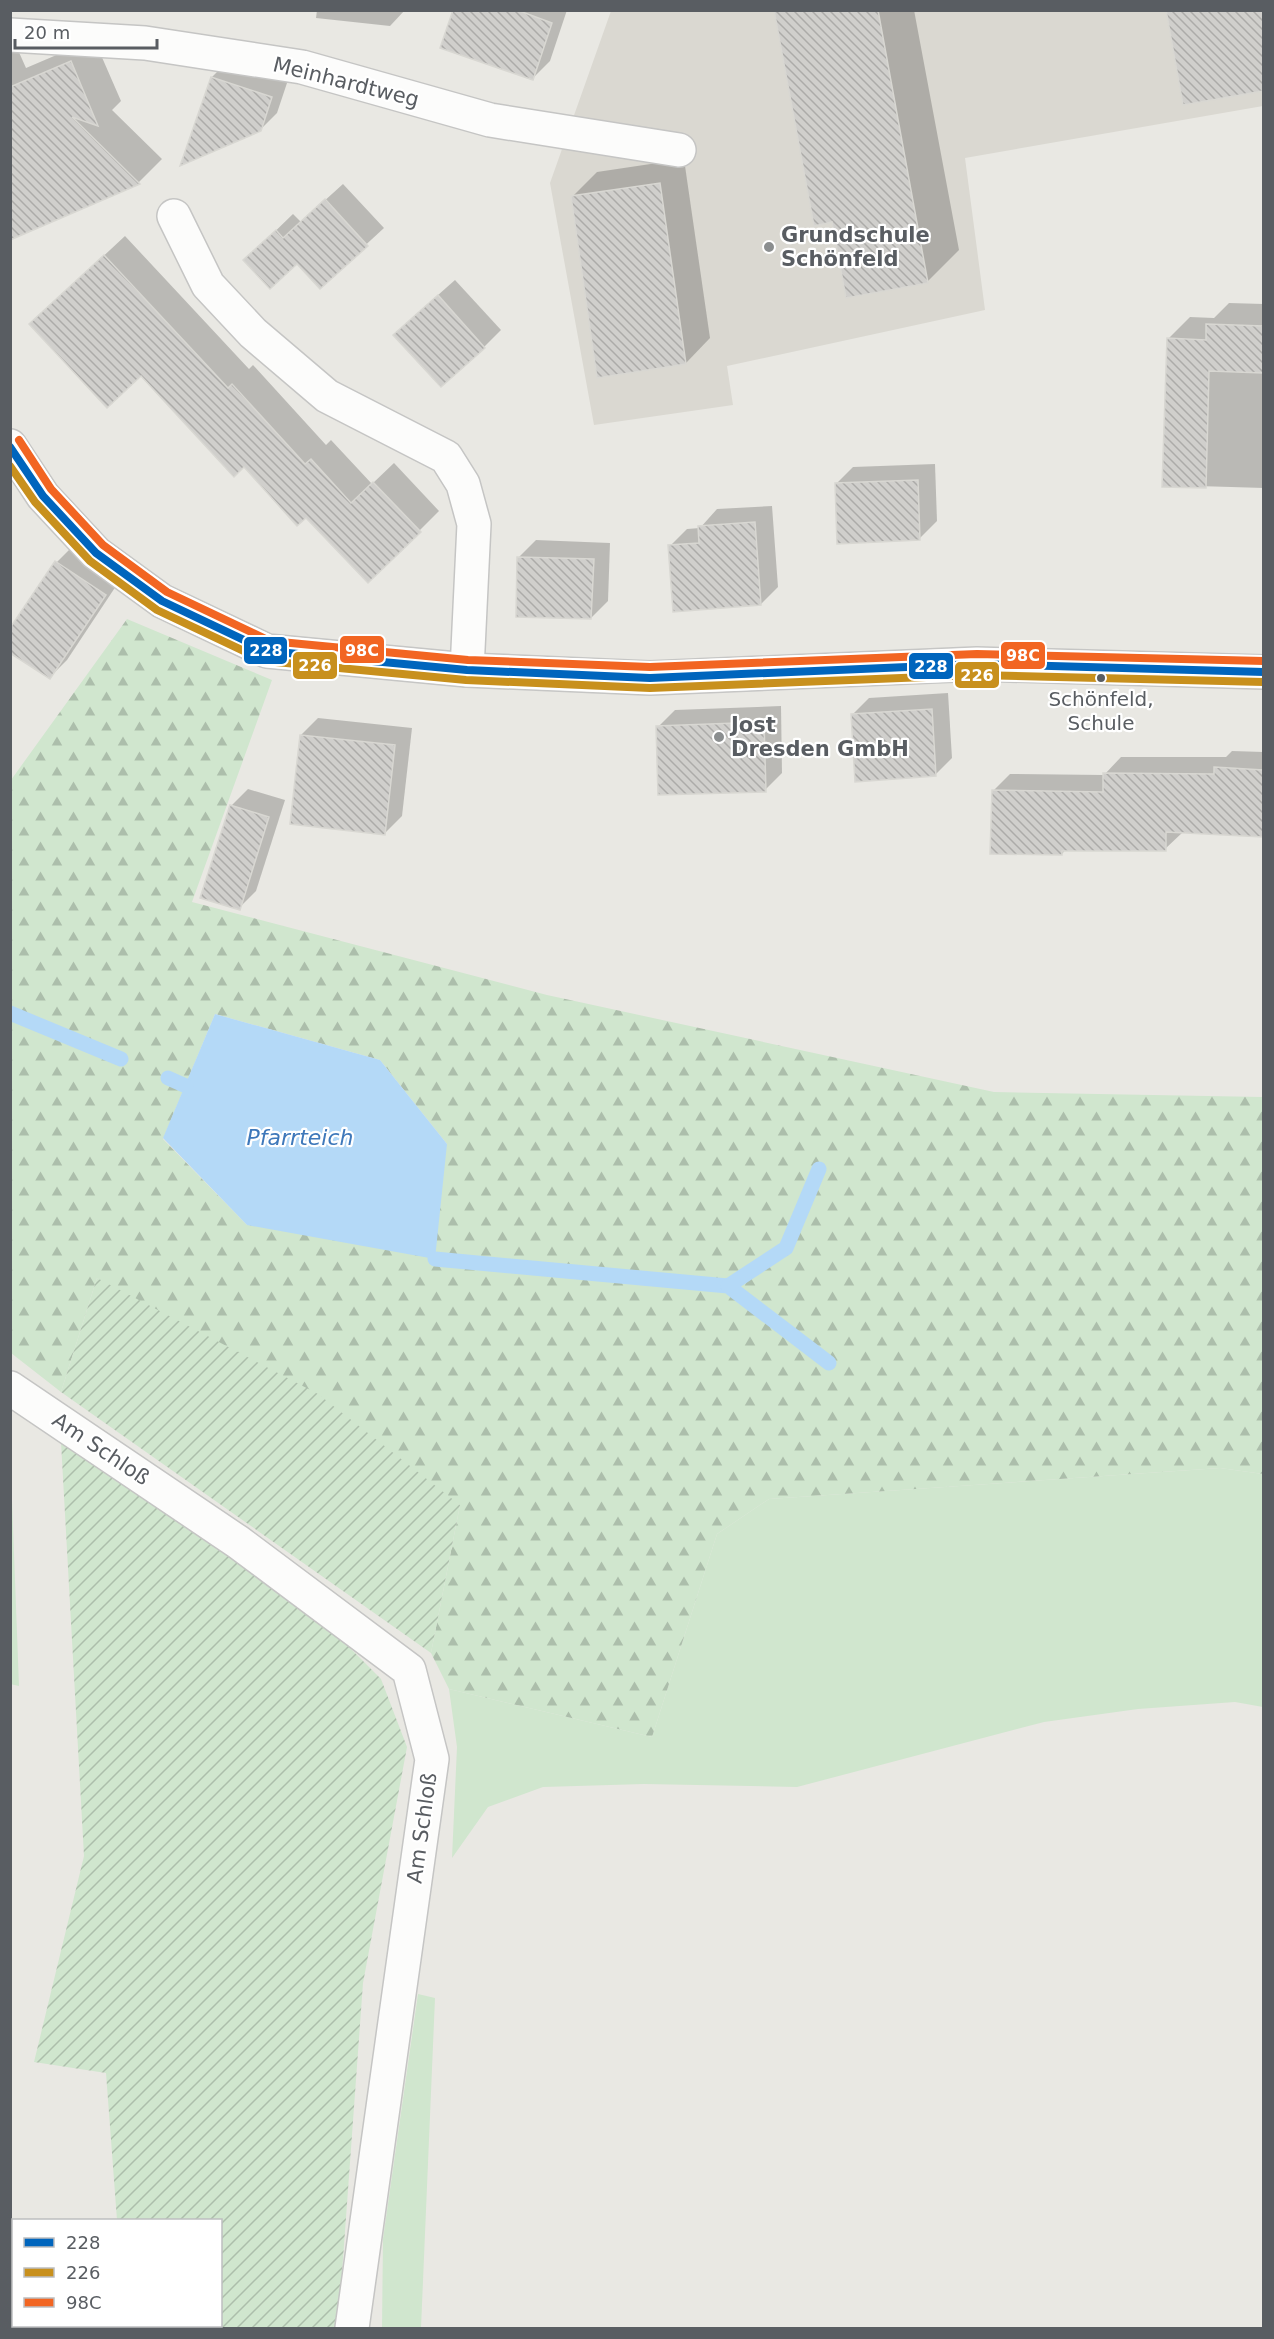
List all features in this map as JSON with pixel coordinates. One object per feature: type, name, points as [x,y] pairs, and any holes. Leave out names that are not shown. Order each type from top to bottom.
[{"type":"street","name":"Meinhardtweg","points":[[10,35],[145,43],[302,68],[490,120],[679,150]]},
{"type":"street","points":[[174,216],[208,285],[253,333],[327,396],[446,457],[464,484],[474,524],[467,670]]},
{"type":"street","points":[[10,447],[43,496],[96,553],[162,601],[267,651],[467,670],[650,678],[976,664],[1263,672]]},
{"type":"street","name":"Am Schloß","points":[[10,1388],[238,1542],[408,1670],[432,1759],[352,2328]]},
{"type":"shaded area","name":"Grundschule Schönfeld","points":[[611,11],[1263,11],[1263,106],[965,158],[985,310],[727,366],[733,405],[594,425],[550,183]]},
{"type":"green space","points":[[127,619],[272,680],[192,902],[547,995],[994,1092],[1263,1097],[1263,1474],[1220,1468],[769,1499],[717,1534],[652,1737],[449,1689],[431,1653],[460,1505],[97,1278],[61,1392],[11,1353],[11,780]],"holes":[[[215,1014],[380,1060],[447,1144],[247,1225],[163,1139]]]},
{"type":"green space","points":[[97,1278],[318,1394],[460,1505],[431,1653],[61,1392]]},
{"type":"green space","points":[[61,1442],[319,1617],[381,1679],[407,1747],[363,1983],[338,2328],[125,2328],[222,2327],[222,2219],[117,2219],[106,2073],[34,2062],[84,1856]]},
{"type":"green space","points":[[1220,1468],[1263,1474],[1263,1707],[1235,1702],[1138,1709],[1044,1722],[797,1787],[644,1784],[543,1787],[488,1807],[452,1858],[457,1747],[449,1689],[652,1737],[717,1534],[769,1499]]},
{"type":"green space","points":[[11,1474],[19,1686],[10,1684]]},
{"type":"green space","points":[[418,1994],[435,1998],[421,2328],[382,2328],[383,2239]]},
{"type":"water","name":"Pfarrteich","points":[[215,1014],[380,1060],[447,1144],[435,1259],[247,1225],[163,1138]]},
{"type":"building","points":[[453,10],[517,10],[552,23],[533,80],[440,48]]},
{"type":"building","points":[[774,10],[878,10],[928,283],[846,298],[832,222],[814,226]]},
{"type":"building","points":[[1166,10],[1263,10],[1263,91],[1183,105]]},
{"type":"building","points":[[71,61],[98,126],[72,117],[140,184],[10,240],[10,87]]},
{"type":"building","points":[[211,77],[272,97],[261,131],[180,166]]},
{"type":"building","points":[[660,183],[686,364],[597,378],[571,196]]},
{"type":"building","points":[[325,199],[368,246],[320,289],[297,264],[270,289],[243,260],[276,230],[283,238]]},
{"type":"building","points":[[104,255],[228,388],[232,384],[305,464],[311,459],[351,503],[373,482],[421,532],[368,583],[306,518],[297,526],[244,467],[234,477],[141,376],[107,408],[29,324]]},
{"type":"building","points":[[438,295],[485,348],[441,387],[393,335]]},
{"type":"building","points":[[1206,324],[1263,326],[1263,373],[1209,371],[1206,488],[1162,487],[1167,338],[1206,340]]},
{"type":"building","points":[[918,480],[920,540],[837,544],[835,483]]},
{"type":"building","points":[[755,522],[761,605],[673,612],[668,545],[699,543],[698,526]]},
{"type":"building","points":[[517,557],[594,559],[591,619],[516,617]]},
{"type":"building","points":[[55,561],[106,595],[50,679],[10,653],[10,628]]},
{"type":"building","points":[[932,709],[936,776],[855,782],[851,714]]},
{"type":"building","points":[[764,722],[766,792],[658,795],[656,726]]},
{"type":"building","points":[[300,735],[395,745],[385,835],[290,824]]},
{"type":"building","points":[[1214,767],[1263,770],[1263,837],[1166,832],[1166,851],[1062,851],[1062,855],[990,854],[992,790],[1103,792],[1103,773],[1214,774]]},
{"type":"building","points":[[230,805],[269,817],[240,910],[200,898]]},
{"type":"waterway","points":[[10,1013],[121,1059]]},
{"type":"waterway","points":[[168,1078],[186,1086]]},
{"type":"waterway","points":[[728,1286],[786,1248],[819,1169]]},
{"type":"waterway","points":[[435,1259],[728,1286],[829,1363]]},
{"type":"transit line","name":"98C","points":[[19,440],[51,489],[103,545],[167,592],[270,641],[468,660],[650,667],[977,654],[1264,661]]},
{"type":"transit line","name":"228","points":[[10,447],[43,496],[96,553],[162,601],[267,651],[467,670],[650,678],[977,664],[1264,672]]},
{"type":"transit line","name":"226","points":[[10,466],[35,502],[90,561],[157,610],[265,661],[466,680],[650,688],[977,675],[1264,682]]},
{"type":"place","name":"Grundschule Schönfeld","points":[[769,247]]},
{"type":"place","name":"Schönfeld, Schule","points":[[1101,678]]},
{"type":"place","name":"Jost Dresden GmbH","points":[[719,737]]}]
